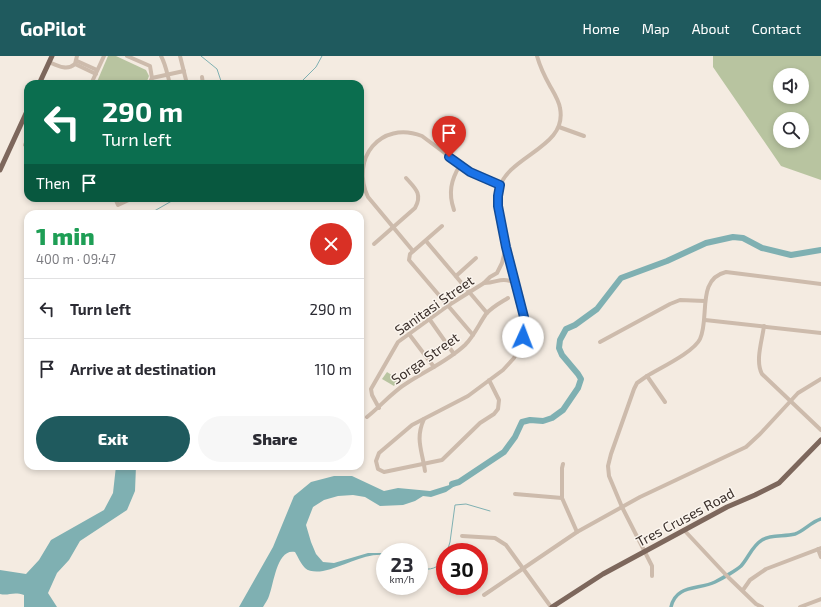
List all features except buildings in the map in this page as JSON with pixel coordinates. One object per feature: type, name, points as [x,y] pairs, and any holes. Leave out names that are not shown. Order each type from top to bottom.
[{"type":"main road","points":[[41,80],[52,56]]},
{"type":"main road","points":[[0,170],[24,118]]},
{"type":"main road","name":"Tres Cruses Road","points":[[551,607],[603,574],[727,507],[779,483],[821,440]]},
{"type":"street","points":[[93,80],[104,56]]},
{"type":"street","points":[[127,56],[150,66],[152,78],[184,71]]},
{"type":"street","points":[[161,56],[166,64],[169,80]]},
{"type":"street","points":[[180,56],[186,80]]},
{"type":"street","points":[[489,380],[499,400],[498,409],[494,414],[480,423],[442,460],[384,472],[378,469],[376,461],[379,453],[412,425],[468,396],[489,380],[503,370],[514,358],[523,337],[525,327],[524,317],[506,247],[497,201],[500,185],[506,176],[552,138],[559,127],[561,119],[560,108],[539,65],[537,56]]},
{"type":"street","points":[[49,62],[65,68],[71,67],[76,60],[97,72]]},
{"type":"street","points":[[202,76],[202,80]]},
{"type":"street","points":[[559,127],[584,136]]},
{"type":"street","points":[[364,161],[376,143],[382,139],[395,133],[417,134],[428,140],[460,165],[478,176],[500,185]]},
{"type":"street","points":[[454,210],[450,193],[455,174],[460,165]]},
{"type":"street","points":[[374,244],[415,208],[418,202],[418,195],[415,188],[406,178]]},
{"type":"street","points":[[364,186],[368,197],[413,251]]},
{"type":"street","points":[[117,202],[118,205],[124,202]]},
{"type":"street","points":[[442,226],[413,251],[409,258],[473,335]]},
{"type":"street","points":[[426,241],[487,314]]},
{"type":"street","points":[[500,279],[497,273],[502,263],[506,247]]},
{"type":"street","points":[[456,276],[476,258]]},
{"type":"street","points":[[652,576],[652,566],[622,507],[609,476],[608,466],[634,389],[637,384],[647,376],[695,346],[700,339],[706,320],[705,301],[711,281],[718,274],[726,272],[821,284]]},
{"type":"street","name":"Sanitasi Street","points":[[379,408],[372,395],[373,384],[398,342],[469,291],[484,283],[497,273]]},
{"type":"street","name":"Sanitasi Street","points":[[484,283],[492,283],[500,279],[516,283]]},
{"type":"street","name":"Sorga Street","points":[[368,417],[399,388],[454,354],[471,339],[487,314],[494,307],[508,298]]},
{"type":"street","points":[[600,342],[680,300],[705,301]]},
{"type":"street","points":[[430,320],[454,354]]},
{"type":"street","points":[[706,320],[821,333]]},
{"type":"street","points":[[764,326],[759,368],[766,378],[821,430]]},
{"type":"street","points":[[409,334],[434,367]]},
{"type":"street","points":[[647,376],[665,402]]},
{"type":"street","points":[[488,592],[576,532],[622,507],[746,447],[760,434],[790,400],[798,393],[821,379]]},
{"type":"street","points":[[424,418],[418,440],[425,471]]},
{"type":"street","points":[[563,464],[562,498],[576,532]]},
{"type":"street","points":[[515,494],[562,498]]},
{"type":"street","points":[[684,530],[728,577],[756,604],[762,607]]},
{"type":"street","points":[[462,536],[495,538],[506,545],[551,607]]},
{"type":"street","points":[[743,590],[750,580],[766,569],[819,549],[821,557]]},
{"type":"street","points":[[800,607],[821,599]]},
{"type":"green space","points":[[108,56],[116,56],[146,70],[149,76],[148,80],[98,80]]},
{"type":"green space","points":[[713,56],[821,56],[821,180],[781,166],[713,67]]},
{"type":"green space","points":[[387,372],[398,379],[394,386],[382,379]]},
{"type":"water","points":[[504,452],[446,492],[431,497],[423,496],[415,501],[403,505],[380,506],[365,497],[353,495],[338,496],[324,500],[313,507],[306,525],[316,554],[323,562],[334,563],[368,553],[376,553],[376,555],[361,558],[331,569],[316,572],[305,568],[295,552],[289,552],[284,555],[280,561],[269,597],[263,607],[239,607],[273,547],[294,496],[311,482],[334,476],[352,476],[384,491],[398,488],[430,491],[459,482]]},
{"type":"water","points":[[116,470],[136,470],[135,491],[127,510],[80,541],[69,560],[57,573],[48,593],[57,607],[24,607],[24,595],[17,593],[0,594],[0,570],[26,574],[39,560],[51,540],[104,510],[113,493]]},
{"type":"waterway","points":[[201,56],[217,69],[221,80]]},
{"type":"waterway","points":[[303,80],[316,67],[322,56]]},
{"type":"waterway","points":[[156,210],[170,202]]},
{"type":"waterway","points":[[452,484],[459,482],[504,452],[515,437],[522,422],[530,420],[543,421],[552,418],[563,410],[578,388],[581,379],[562,355],[559,348],[560,340],[566,329],[575,325],[597,309],[621,278],[667,261],[706,243],[733,237],[743,238],[762,248],[791,255],[821,250]]},
{"type":"waterway","points":[[450,543],[455,505],[466,504],[490,511]]},
{"type":"waterway","points":[[671,607],[674,600],[683,591],[715,582],[739,568],[744,563],[753,548],[762,540],[769,537],[795,534],[821,519]]},
{"type":"waterway","points":[[428,569],[436,567]]},
{"type":"route","points":[[449,157],[470,172],[500,185],[497,201],[506,247],[524,317],[525,327],[523,337]]}]
